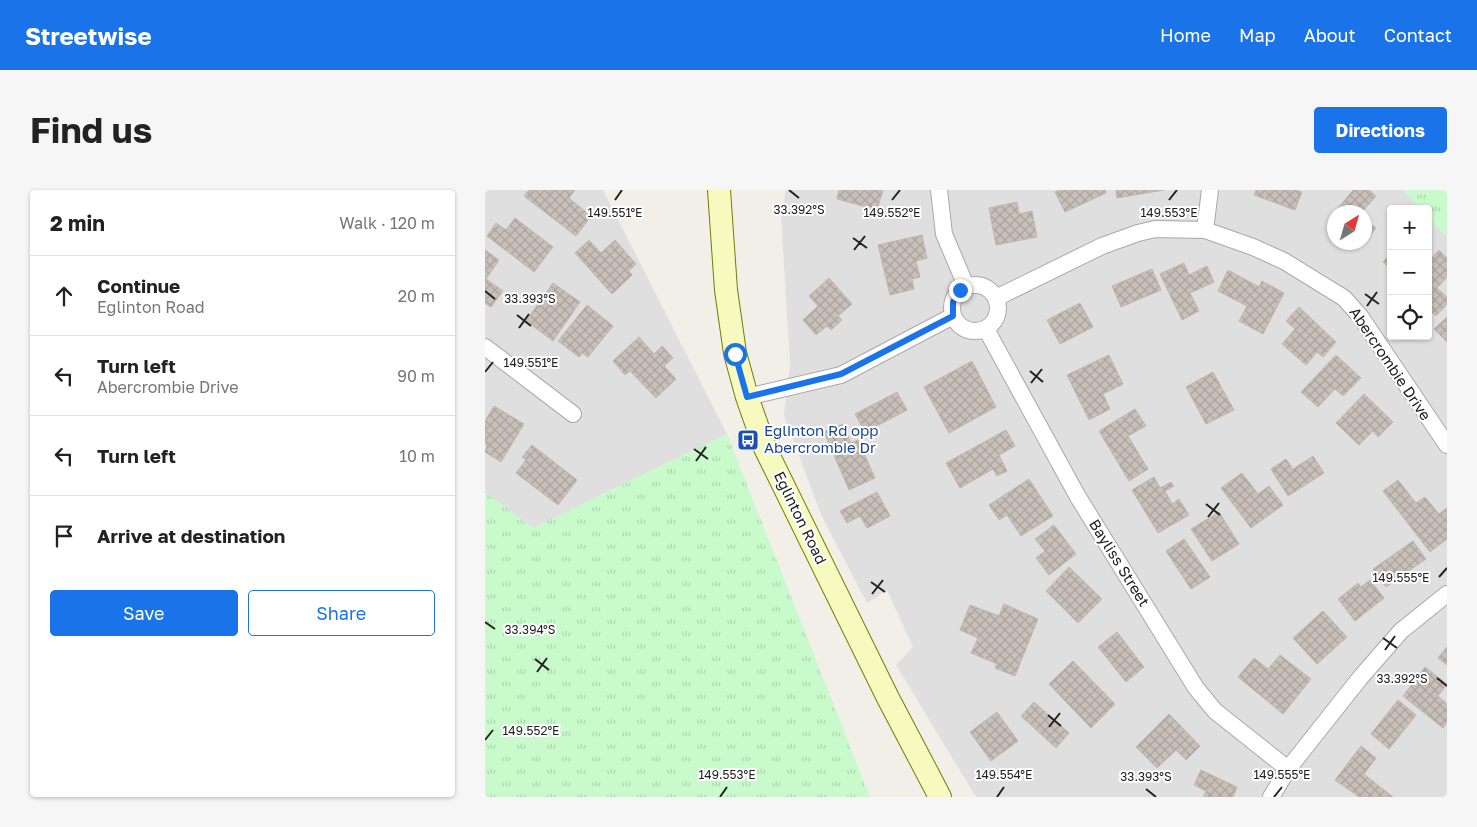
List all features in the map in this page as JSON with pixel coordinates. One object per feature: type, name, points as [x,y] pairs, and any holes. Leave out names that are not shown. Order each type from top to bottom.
[{"type":"main road","name":"Eglinton Road","points":[[719,190],[726,290],[735,354],[747,397],[765,448],[888,698],[940,797]]},
{"type":"street","points":[[939,190],[944,234],[966,286]]},
{"type":"street","points":[[1205,230],[1210,190]]},
{"type":"street","name":"Abercrombie Drive","points":[[996,298],[1102,246],[1138,233],[1155,229],[1205,230],[1253,247],[1284,261],[1344,298],[1360,316],[1447,445]]},
{"type":"street","points":[[966,286],[983,286],[993,293],[996,298],[999,309],[995,321],[986,329],[971,331],[957,323],[953,316],[952,309],[955,296],[966,286]]},
{"type":"street","points":[[747,397],[841,374],[953,316]]},
{"type":"street","name":"Bayliss Street","points":[[986,329],[1078,497],[1196,688],[1215,711],[1288,769]]},
{"type":"street","points":[[485,347],[573,414]]},
{"type":"street","points":[[1271,797],[1288,769],[1360,678],[1401,631],[1447,594]]},
{"type":"shaded area","points":[[485,190],[603,190],[727,434],[533,528],[485,492]]},
{"type":"shaded area","points":[[786,190],[1403,190],[1417,205],[1387,205],[1387,340],[1432,340],[1432,221],[1447,237],[1447,797],[976,797],[896,665],[913,647],[887,590],[867,603],[822,517],[784,416],[790,363],[781,217]]},
{"type":"green space","points":[[1403,190],[1447,190],[1447,237],[1432,221],[1432,205],[1417,205]]},
{"type":"green space","points":[[727,434],[870,797],[485,797],[485,492],[533,528]]},
{"type":"building","points":[[529,190],[575,190],[569,198],[591,216],[576,236],[524,196]]},
{"type":"building","points":[[839,190],[883,190],[877,210],[837,199]]},
{"type":"building","points":[[1059,190],[1105,190],[1106,193],[1065,212],[1055,192]]},
{"type":"building","points":[[1116,190],[1164,190],[1117,198]]},
{"type":"building","points":[[1256,190],[1296,190],[1302,192],[1295,210],[1254,195]]},
{"type":"building","points":[[1353,190],[1369,190],[1376,196],[1368,205],[1341,205]]},
{"type":"building","points":[[1017,202],[1019,214],[1032,211],[1037,237],[996,245],[989,208]]},
{"type":"building","points":[[515,218],[553,247],[534,272],[487,236],[496,223],[506,230]]},
{"type":"building","points":[[922,235],[927,258],[916,261],[920,277],[912,279],[914,289],[890,295],[878,245]]},
{"type":"building","points":[[589,240],[601,253],[615,240],[636,264],[629,271],[632,275],[612,294],[575,253]]},
{"type":"building","points":[[485,250],[499,260],[486,279],[503,291],[491,307],[485,303]]},
{"type":"building","points":[[1439,250],[1447,258],[1447,277],[1437,288],[1447,297],[1447,304],[1436,316],[1432,312],[1432,258]]},
{"type":"building","points":[[1387,258],[1387,266],[1383,262]]},
{"type":"building","points":[[1184,263],[1189,275],[1207,266],[1214,282],[1190,293],[1199,311],[1182,320],[1160,274]]},
{"type":"building","points":[[1152,269],[1161,290],[1121,307],[1112,286]]},
{"type":"building","points":[[1228,270],[1259,287],[1262,281],[1284,293],[1263,334],[1239,321],[1247,306],[1218,291]]},
{"type":"building","points":[[829,278],[852,304],[838,316],[842,320],[831,330],[827,326],[816,335],[803,320],[818,306],[809,296]]},
{"type":"building","points":[[553,283],[580,302],[553,341],[526,321]]},
{"type":"building","points":[[1080,303],[1093,327],[1060,344],[1047,320]]},
{"type":"building","points":[[587,305],[613,326],[588,357],[582,353],[579,357],[558,341]]},
{"type":"building","points":[[1299,307],[1336,342],[1323,357],[1317,352],[1306,365],[1282,344],[1295,329],[1286,321]]},
{"type":"building","points":[[1447,317],[1447,342],[1434,329]]},
{"type":"building","points":[[639,337],[654,354],[662,346],[673,358],[664,366],[676,379],[656,398],[630,371],[625,375],[613,361]]},
{"type":"building","points":[[1109,355],[1123,384],[1103,394],[1110,409],[1089,420],[1067,375]]},
{"type":"building","points":[[1336,355],[1361,378],[1343,396],[1335,389],[1318,407],[1301,392]]},
{"type":"building","points":[[972,361],[996,407],[949,433],[924,387]]},
{"type":"building","points":[[1213,372],[1234,410],[1206,424],[1186,387]]},
{"type":"building","points":[[897,392],[907,410],[865,432],[855,414]]},
{"type":"building","points":[[1364,394],[1393,422],[1378,437],[1373,431],[1359,445],[1336,423]]},
{"type":"building","points":[[494,406],[524,424],[501,462],[485,452],[487,445],[485,444],[485,421]]},
{"type":"building","points":[[1135,409],[1146,426],[1128,436],[1148,469],[1129,481],[1099,431]]},
{"type":"building","points":[[843,424],[851,443],[858,440],[875,478],[849,490],[824,432]]},
{"type":"building","points":[[1006,430],[1015,446],[999,455],[1007,471],[997,476],[993,469],[960,488],[946,463]]},
{"type":"building","points":[[532,445],[577,480],[558,505],[516,473],[526,460],[522,457]]},
{"type":"building","points":[[1313,456],[1324,473],[1288,496],[1271,469],[1286,459],[1293,469]]},
{"type":"building","points":[[1242,473],[1258,494],[1269,486],[1283,505],[1251,528],[1221,488]]},
{"type":"building","points":[[1154,477],[1160,488],[1171,482],[1174,486],[1165,491],[1172,504],[1179,499],[1189,515],[1158,533],[1132,490]]},
{"type":"building","points":[[1029,479],[1053,516],[1021,536],[1007,515],[999,520],[989,505]]},
{"type":"building","points":[[1398,480],[1416,503],[1425,497],[1439,514],[1447,508],[1447,539],[1430,552],[1383,491]]},
{"type":"building","points":[[877,492],[890,516],[867,528],[860,516],[847,523],[840,511]]},
{"type":"building","points":[[1219,512],[1239,544],[1212,561],[1191,529]]},
{"type":"building","points":[[1054,525],[1076,554],[1049,575],[1036,558],[1045,551],[1035,539]]},
{"type":"building","points":[[1184,539],[1210,577],[1191,589],[1166,551]]},
{"type":"building","points":[[1413,541],[1426,559],[1386,587],[1373,569]]},
{"type":"building","points":[[1069,567],[1102,599],[1078,623],[1046,591]]},
{"type":"building","points":[[1370,580],[1384,598],[1355,621],[1338,599],[1358,583],[1361,587]]},
{"type":"building","points":[[1004,604],[1038,619],[1015,676],[995,668],[997,664],[971,653],[978,638],[960,630],[970,605],[999,616]]},
{"type":"building","points":[[1323,611],[1347,637],[1317,664],[1293,638]]},
{"type":"building","points":[[1117,632],[1144,667],[1126,682],[1098,647]]},
{"type":"building","points":[[1447,647],[1447,665],[1438,658]]},
{"type":"building","points":[[1280,655],[1311,679],[1283,714],[1238,677],[1254,658],[1268,669]]},
{"type":"building","points":[[1073,661],[1115,704],[1091,728],[1049,684]]},
{"type":"building","points":[[1425,667],[1447,684],[1438,696],[1447,704],[1447,722],[1443,728],[1403,696]]},
{"type":"building","points":[[1398,700],[1416,715],[1389,749],[1371,734]]},
{"type":"building","points":[[1034,702],[1069,733],[1056,748],[1021,716]]},
{"type":"building","points":[[997,712],[1018,741],[991,761],[970,732]]},
{"type":"building","points":[[1169,714],[1200,746],[1186,760],[1176,750],[1157,768],[1136,747]]},
{"type":"building","points":[[1361,746],[1376,758],[1364,774],[1393,797],[1359,797],[1335,780]]},
{"type":"building","points":[[1201,770],[1237,787],[1233,797],[1203,797],[1206,791],[1194,785]]},
{"type":"place","name":"Eglinton Rd opp Abercrombie Dr","points":[[748,440]]},
{"type":"route","points":[[735,354],[747,397],[841,374],[953,316],[953,302],[960,290]]}]
